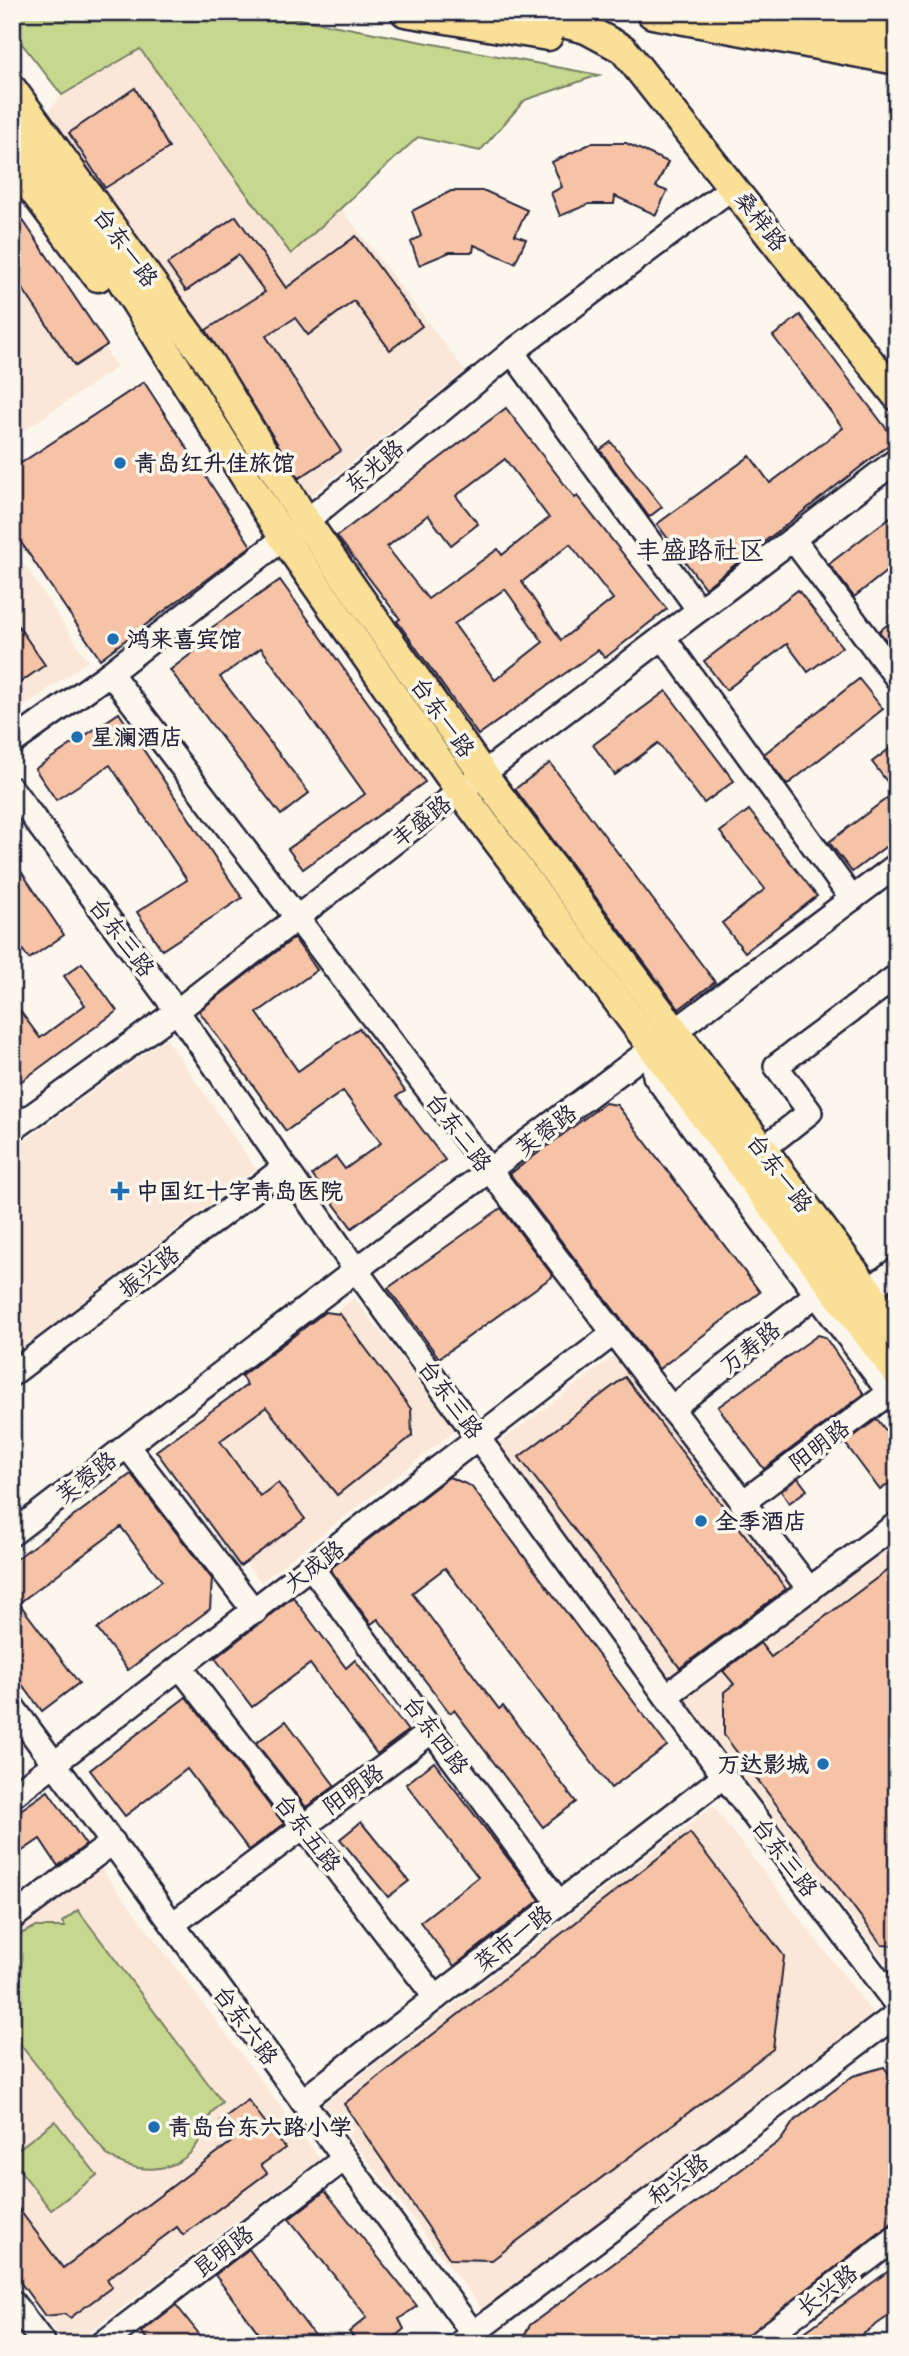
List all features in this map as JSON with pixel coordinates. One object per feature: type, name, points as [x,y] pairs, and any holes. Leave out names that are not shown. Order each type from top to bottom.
[{"type":"highway","points":[[653,12],[897,58]]},
{"type":"highway","points":[[784,12],[897,34]]},
{"type":"main road","points":[[405,12],[623,49]]},
{"type":"main road","points":[[520,12],[586,29],[623,49]]},
{"type":"main road","name":"桑梓路","points":[[623,49],[734,186],[897,396]]},
{"type":"main road","name":"台东一路","points":[[12,89],[210,364],[294,529],[460,791],[653,1051],[822,1290],[846,1308],[895,1389]]},
{"type":"main road","points":[[12,124],[109,260],[156,335]]},
{"type":"main road","name":"台东一路","points":[[12,162],[123,311],[156,335],[294,529],[483,774],[897,1329]]},
{"type":"street","name":"东光路","points":[[12,743],[110,673],[294,529],[512,352],[734,186]]},
{"type":"street","points":[[512,352],[699,610]]},
{"type":"street","name":"丰盛路","points":[[12,1130],[177,1012],[460,791],[897,460]]},
{"type":"street","points":[[793,539],[897,678]]},
{"type":"street","points":[[663,637],[852,899]]},
{"type":"street","name":"台东二路","points":[[110,673],[297,918],[482,1178],[614,1334],[810,1590]]},
{"type":"street","name":"台东三路","points":[[12,789],[177,1012],[356,1270],[724,1776],[897,2005]]},
{"type":"street","name":"芙蓉路","points":[[12,1534],[356,1270],[653,1051],[897,865]]},
{"type":"street","points":[[763,1149],[810,1112],[776,1066],[897,976]]},
{"type":"street","name":"振兴路","points":[[12,1374],[285,1167]]},
{"type":"street","points":[[846,1308],[897,1269]]},
{"type":"street","points":[[822,1290],[895,1389]]},
{"type":"street","name":"万寿路","points":[[671,1409],[822,1290]]},
{"type":"street","name":"大成路","points":[[12,1796],[614,1334]]},
{"type":"street","name":"阳明路","points":[[742,1503],[895,1389]]},
{"type":"street","name":"芙蓉路","points":[[127,1446],[255,1612]]},
{"type":"street","points":[[666,1696],[897,1524]]},
{"type":"street","name":"台东四路","points":[[312,1568],[559,1903]]},
{"type":"street","name":"台东五路","points":[[181,1668],[436,1998]]},
{"type":"street","name":"台东六路","points":[[12,1706],[344,2159],[471,2340]]},
{"type":"street","name":"阳明路","points":[[173,1924],[432,1731]]},
{"type":"street","name":"菜市一路","points":[[302,2101],[724,1776]]},
{"type":"street","points":[[12,1918],[113,1842]]},
{"type":"street","name":"和兴路","points":[[471,2340],[897,2014]]},
{"type":"street","name":"昆明路","points":[[102,2344],[344,2159]]},
{"type":"street","name":"长兴路","points":[[757,2344],[897,2237]]},
{"type":"street","points":[[12,2302],[44,2344]]},
{"type":"shaded area","points":[[140,49],[291,254],[341,208],[465,371],[304,501],[48,112],[62,95]]},
{"type":"shaded area","points":[[12,213],[117,367],[12,439]]},
{"type":"shaded area","points":[[12,546],[88,661],[12,715]]},
{"type":"shaded area","name":"中国红十字青岛医院","points":[[166,1038],[256,1169],[12,1356],[12,1150]]},
{"type":"shaded area","points":[[354,1298],[457,1429],[261,1582],[156,1451],[233,1395]]},
{"type":"shaded area","points":[[617,1354],[792,1588],[669,1685],[496,1445]]},
{"type":"shaded area","points":[[897,1542],[897,1977],[682,1699]]},
{"type":"shaded area","points":[[713,1806],[881,2024],[491,2320],[324,2104]]},
{"type":"shaded area","name":"青岛台东六路小学","points":[[100,1867],[320,2159],[73,2344],[65,2344],[12,2274],[12,1933]]},
{"type":"green space","points":[[13,12],[262,12],[599,75],[525,100],[480,151],[418,137],[291,254],[140,49],[62,95],[12,31]]},
{"type":"green space","points":[[78,1910],[222,2102],[209,2117],[202,2136],[189,2154],[168,2166],[130,2166],[107,2155],[12,2034],[12,1938],[35,1927],[65,1927],[62,1922]]},
{"type":"green space","points":[[55,2121],[97,2175],[51,2210],[12,2160],[12,2154]]},
{"type":"building","points":[[135,88],[169,148],[105,188],[69,133]]},
{"type":"building","points":[[592,143],[626,143],[668,162],[656,187],[667,191],[656,215],[615,196],[614,204],[589,204],[560,216],[551,193],[562,187],[552,162]]},
{"type":"building","points":[[451,191],[485,191],[527,210],[515,235],[526,239],[515,263],[474,245],[473,252],[450,252],[419,265],[411,242],[421,236],[412,211]]},
{"type":"building","points":[[12,204],[107,345],[75,366],[12,273]]},
{"type":"building","points":[[236,216],[286,288],[356,236],[422,326],[390,350],[354,301],[308,335],[295,318],[266,336],[341,451],[299,478],[206,330],[265,292],[238,255],[186,291],[167,264]]},
{"type":"building","points":[[800,315],[895,440],[705,588],[657,524],[750,456],[770,483],[843,428],[773,336]]},
{"type":"building","points":[[144,382],[251,546],[100,659],[12,529],[12,469]]},
{"type":"building","points":[[506,408],[575,498],[577,496],[667,609],[605,658],[598,650],[478,735],[397,621],[400,619],[337,536]],"holes":[[[505,459],[549,518],[502,555],[498,549],[428,599],[387,547],[428,515],[451,545],[478,524],[456,496]],[[570,544],[613,599],[561,640],[522,582]],[[505,589],[543,642],[495,680],[454,624]]]},
{"type":"building","points":[[611,442],[662,507],[649,517],[600,450]]},
{"type":"building","points":[[897,512],[897,563],[854,597],[829,564]]},
{"type":"building","points":[[280,580],[425,782],[303,869],[288,849],[365,794],[261,648],[220,677],[309,793],[281,815],[170,670],[212,638],[207,631]]},
{"type":"building","points":[[798,590],[842,647],[808,672],[787,644],[726,690],[704,661]]},
{"type":"building","points":[[12,617],[45,665],[12,688]]},
{"type":"building","points":[[897,618],[897,654],[879,631]]},
{"type":"building","points":[[859,679],[883,709],[787,785],[764,754]]},
{"type":"building","points":[[666,691],[734,781],[704,803],[658,743],[615,775],[593,745]]},
{"type":"building","points":[[119,713],[242,898],[162,950],[137,912],[187,880],[110,765],[56,800],[35,769]]},
{"type":"building","points":[[897,743],[897,838],[852,872],[829,842],[895,792],[872,762]]},
{"type":"building","points":[[550,763],[715,982],[679,1009],[515,789]]},
{"type":"building","points":[[749,810],[817,896],[745,952],[722,923],[765,889],[720,832]]},
{"type":"building","points":[[12,858],[64,935],[29,959],[12,935]]},
{"type":"building","points":[[294,938],[317,970],[257,1013],[298,1071],[359,1028],[405,1091],[397,1096],[445,1160],[352,1228],[312,1175],[336,1157],[345,1169],[381,1143],[343,1091],[286,1131],[199,1011]]},
{"type":"building","points":[[82,963],[117,1011],[12,1088],[12,1000],[40,1038],[85,1005],[64,976]]},
{"type":"building","points":[[605,1103],[617,1105],[760,1292],[659,1369],[510,1174]]},
{"type":"building","points":[[501,1208],[553,1276],[439,1358],[388,1288]]},
{"type":"building","points":[[325,1312],[340,1314],[411,1409],[412,1436],[337,1495],[266,1407],[220,1441],[260,1496],[278,1483],[305,1519],[240,1566],[156,1451],[247,1385],[241,1376]]},
{"type":"building","points":[[818,1335],[825,1337],[864,1394],[764,1469],[718,1407]]},
{"type":"building","points":[[625,1377],[786,1589],[680,1668],[519,1457]]},
{"type":"building","points":[[877,1419],[897,1445],[897,1478],[880,1490],[845,1443]]},
{"type":"building","points":[[131,1474],[212,1579],[210,1609],[128,1670],[97,1629],[162,1581],[121,1527],[19,1603],[79,1683],[42,1711],[12,1671],[12,1562]]},
{"type":"building","points":[[449,1477],[471,1486],[667,1746],[611,1788],[445,1568],[412,1593],[499,1709],[503,1706],[576,1802],[543,1827],[454,1710],[450,1713],[378,1619],[371,1624],[330,1569]]},
{"type":"building","points":[[798,1478],[807,1490],[789,1503],[781,1491]]},
{"type":"building","points":[[897,1563],[897,1946],[882,1945],[724,1735],[724,1692],[734,1684],[723,1671],[760,1643],[771,1657]]},
{"type":"building","points":[[293,1597],[346,1668],[355,1660],[408,1731],[377,1754],[310,1664],[252,1707],[215,1658]]},
{"type":"building","points":[[186,1697],[284,1824],[249,1850],[187,1769],[125,1816],[90,1770]]},
{"type":"building","points":[[286,1721],[335,1786],[306,1807],[256,1743]]},
{"type":"building","points":[[434,1762],[540,1900],[454,1966],[420,1922],[478,1877],[406,1784]]},
{"type":"building","points":[[48,1791],[86,1845],[58,1866],[40,1839],[12,1858],[12,1816]]},
{"type":"building","points":[[361,1822],[409,1881],[388,1897],[340,1839]]},
{"type":"building","points":[[690,1833],[784,1956],[773,2049],[492,2260],[450,2259],[344,2104]]},
{"type":"building","points":[[884,2067],[897,2084],[897,2219],[737,2344],[520,2344],[530,2325],[781,2140],[794,2121],[853,2076]]},
{"type":"building","points":[[248,2100],[285,2148],[261,2165],[267,2173],[183,2235],[177,2227],[107,2279],[112,2287],[70,2318],[64,2314],[45,2316],[12,2271],[12,2200],[63,2268],[234,2140],[220,2121]]},
{"type":"building","points":[[325,2191],[417,2306],[399,2319],[404,2329],[386,2344],[359,2344],[349,2332],[367,2317],[289,2219]]},
{"type":"building","points":[[249,2249],[321,2344],[267,2344],[215,2275]]},
{"type":"building","points":[[897,2265],[897,2310],[849,2344],[788,2344]]},
{"type":"building","points":[[176,2305],[207,2344],[151,2344],[141,2332]]},
{"type":"place","name":"青岛红升佳旅馆","points":[[120,463]]},
{"type":"place","name":"鸿来喜宾馆","points":[[113,639]]},
{"type":"place","name":"星澜酒店","points":[[77,737]]},
{"type":"place","name":"中国红十字青岛医院","points":[[120,1191]]},
{"type":"place","name":"全季酒店","points":[[701,1521]]},
{"type":"place","name":"万达影城","points":[[823,1764]]},
{"type":"place","name":"青岛台东六路小学","points":[[154,2127]]},
{"type":"district","name":"丰盛路社区","points":[[700,550]]}]
